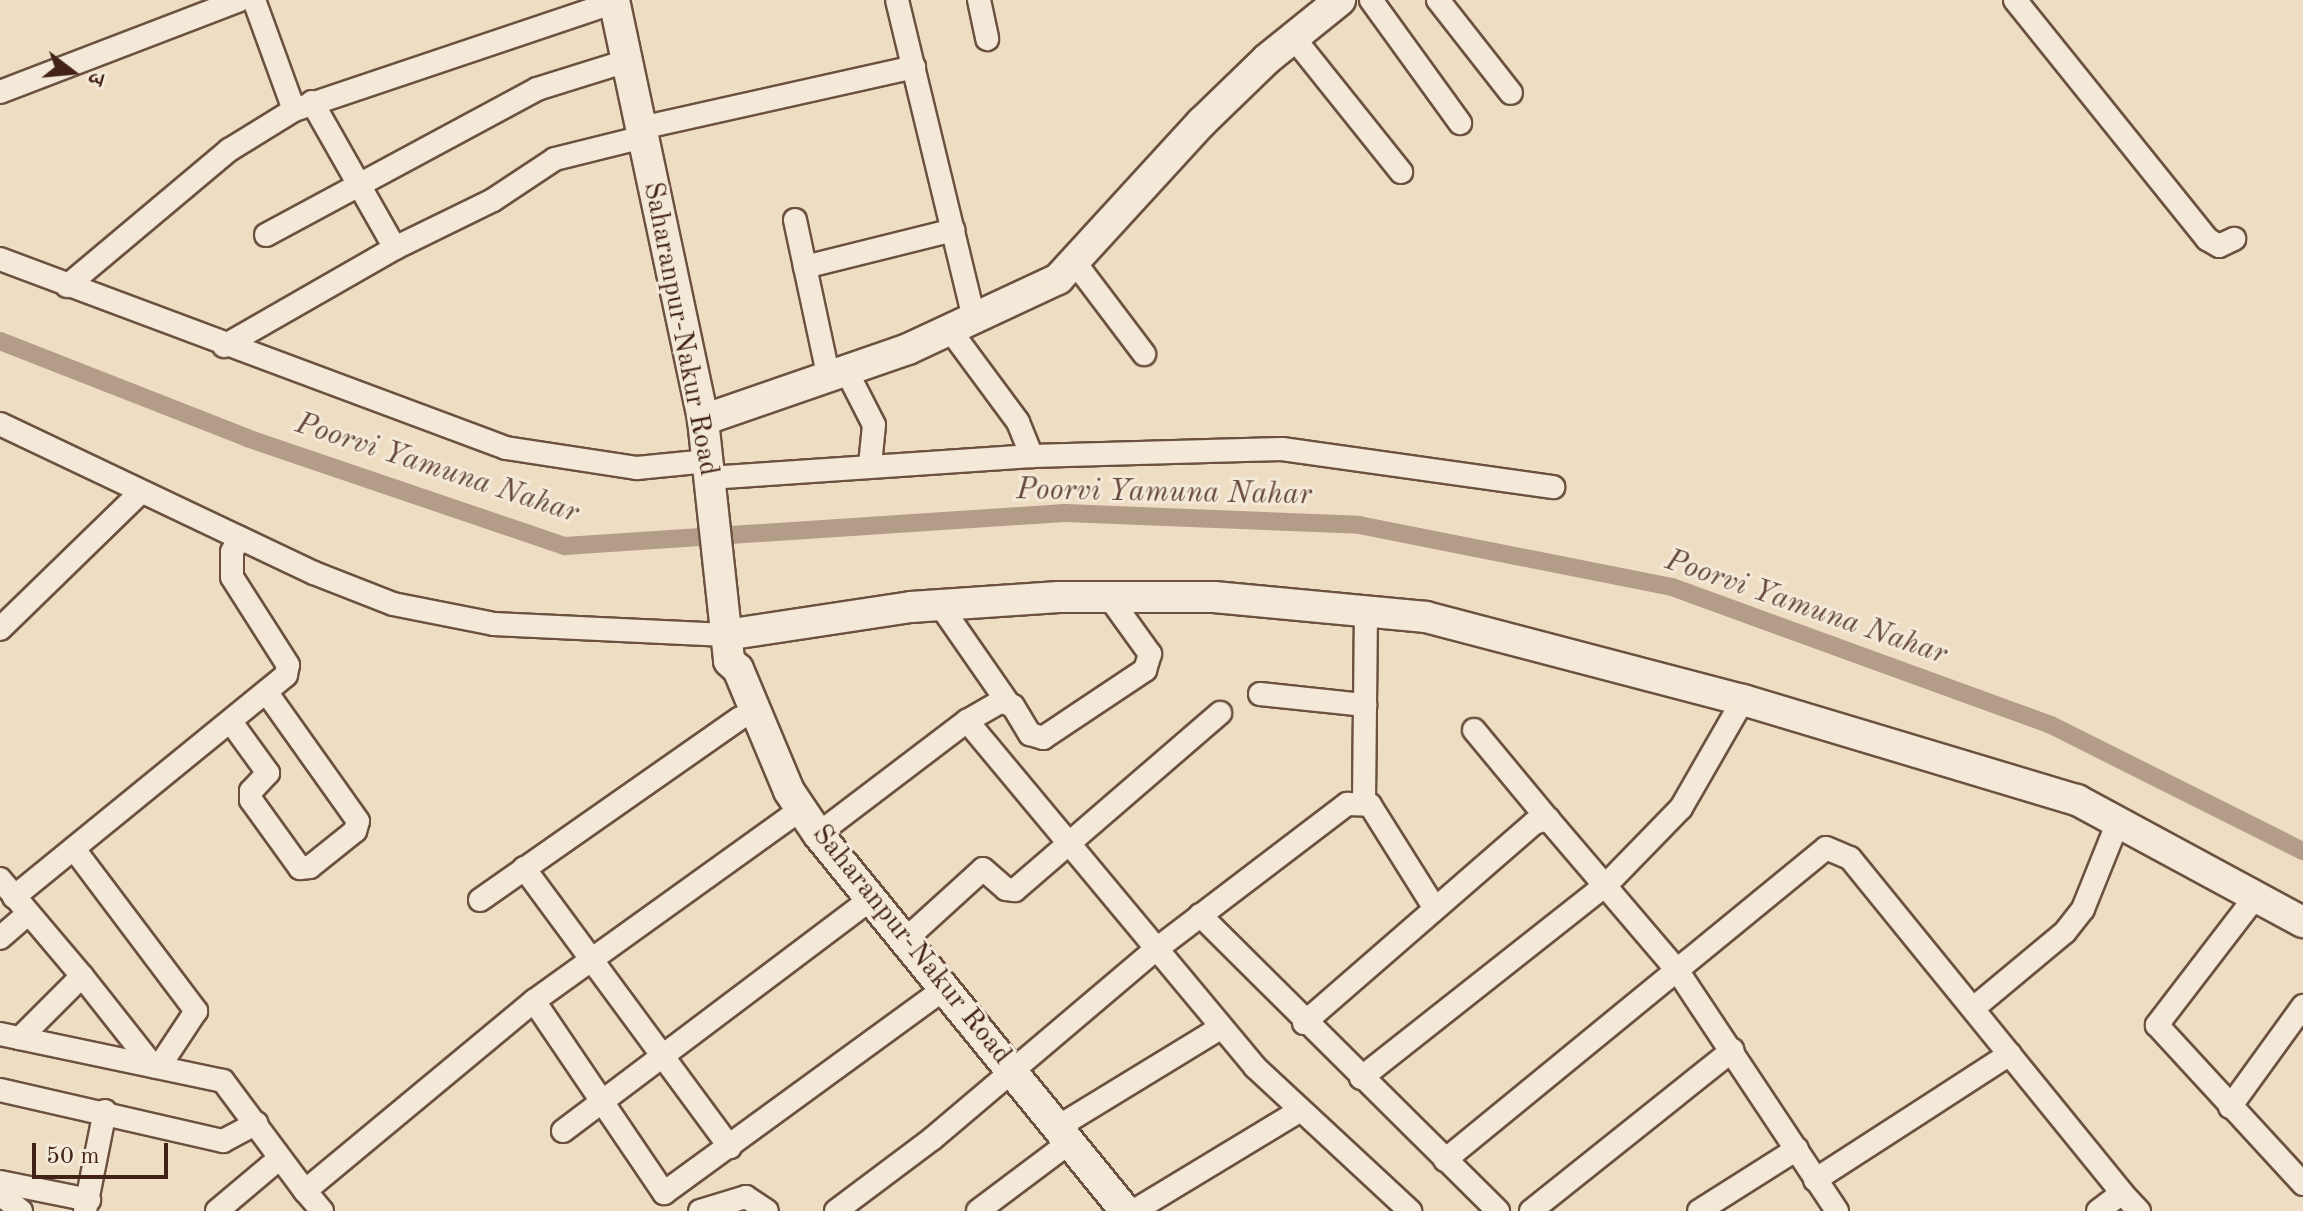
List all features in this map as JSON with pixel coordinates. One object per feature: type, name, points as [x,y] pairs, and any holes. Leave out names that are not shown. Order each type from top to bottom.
[{"type":"street","points":[[0,92],[240,0]]},
{"type":"street","points":[[254,0],[303,106],[359,187],[395,248]]},
{"type":"street","points":[[897,0],[953,230],[962,325],[1018,422],[1032,456]]},
{"type":"street","points":[[979,0],[987,39]]},
{"type":"street","points":[[703,420],[838,375],[1038,291],[1076,264],[1157,167],[1293,37],[1340,0]]},
{"type":"street","points":[[1371,0],[1460,123]]},
{"type":"street","points":[[1438,0],[1511,93]]},
{"type":"street","points":[[2015,0],[2207,239],[2219,246],[2234,239]]},
{"type":"street","points":[[67,286],[229,150],[303,106],[614,1]]},
{"type":"street","name":"Saharanpur-Nakur Road","points":[[614,1],[703,420],[726,637],[726,673],[740,718],[789,818],[933,997],[1007,1074]]},
{"type":"street","points":[[1293,37],[1401,172]]},
{"type":"street","points":[[266,235],[537,89],[627,61]]},
{"type":"street","points":[[224,346],[395,248],[493,200],[555,159],[642,133],[914,67]]},
{"type":"street","points":[[795,220],[805,267],[838,375],[874,425],[870,465]]},
{"type":"street","points":[[805,267],[953,230]]},
{"type":"street","points":[[0,259],[224,346],[506,448],[637,468],[709,476],[1032,456],[1282,449],[1553,487]]},
{"type":"street","points":[[1076,264],[1144,354]]},
{"type":"street","points":[[0,424],[239,538],[393,604],[443,616],[561,629],[726,637],[940,605],[1109,597],[1214,597],[1366,609],[1490,631],[1743,700],[2077,800],[2303,922]]},
{"type":"street","points":[[0,629],[141,492]]},
{"type":"street","points":[[0,938],[14,897],[286,675],[288,665],[232,577],[232,552],[239,538]]},
{"type":"street","points":[[940,605],[1030,734],[1043,738],[1145,670],[1150,654],[1109,597]]},
{"type":"street","points":[[1366,609],[1364,801],[1434,907]]},
{"type":"street","name":"Saharanpur-Nakur Road","points":[[726,637],[789,791],[818,834],[905,940],[1058,1139],[1107,1211]]},
{"type":"street","points":[[231,722],[268,773],[251,791],[251,800],[300,868],[310,867],[355,831],[358,821],[267,693]]},
{"type":"street","points":[[1260,694],[1365,705]]},
{"type":"street","points":[[1361,1078],[1607,884],[1681,808],[1743,700]]},
{"type":"street","points":[[818,834],[967,721],[995,702],[1008,703]]},
{"type":"street","points":[[905,940],[983,869],[1006,889],[1015,890],[1220,713]]},
{"type":"street","points":[[480,900],[740,718]]},
{"type":"street","points":[[967,721],[1220,1028],[1299,1111],[1410,1211]]},
{"type":"street","points":[[1474,730],[1677,970],[1733,1050],[1837,1211]]},
{"type":"street","points":[[836,1211],[1200,915],[1347,804],[1364,801]]},
{"type":"street","points":[[305,1191],[534,1001],[789,818]]},
{"type":"street","points":[[1304,1023],[1534,823],[1548,819]]},
{"type":"street","points":[[1975,1007],[2065,932],[2083,909],[2118,822]]},
{"type":"street","points":[[1445,1160],[1826,848],[1850,858],[2139,1211]]},
{"type":"street","points":[[74,849],[196,1011],[156,1066]]},
{"type":"street","points":[[524,868],[730,1147]]},
{"type":"street","points":[[2256,896],[2157,1025],[2303,1184]]},
{"type":"street","points":[[14,897],[156,1066]]},
{"type":"street","points":[[563,1131],[860,907]]},
{"type":"street","points":[[1200,915],[1304,1023],[1498,1211]]},
{"type":"street","points":[[10,1036],[82,976]]},
{"type":"street","points":[[659,1192],[671,1191],[933,997]]},
{"type":"street","points":[[534,1001],[673,1211]]},
{"type":"street","points":[[2230,1107],[2303,1006]]},
{"type":"street","points":[[978,1211],[1058,1139],[1220,1028]]},
{"type":"street","points":[[10,1036],[223,1081],[322,1211]]},
{"type":"street","points":[[1531,1211],[1733,1050]]},
{"type":"street","points":[[1815,1180],[2010,1054]]},
{"type":"street","points":[[0,1090],[105,1111],[223,1141],[257,1123]]},
{"type":"street","points":[[0,1182],[87,1205],[105,1111]]},
{"type":"street","points":[[1134,1211],[1299,1111]]},
{"type":"street","name":"Saharanpur-Nakur Road","points":[[1058,1139],[1125,1211]]},
{"type":"street","points":[[1699,1211],[1797,1149]]},
{"type":"street","points":[[217,1211],[280,1158]]},
{"type":"street","points":[[2098,1211],[2122,1193]]},
{"type":"street","points":[[0,1194],[21,1211]]},
{"type":"street","points":[[700,1211],[746,1197],[767,1211]]},
{"type":"waterway","name":"Poorvi Yamuna Nahar","points":[[0,341],[247,438],[565,546],[1065,513],[1359,525],[1672,587],[2051,725],[2303,851]]}]
